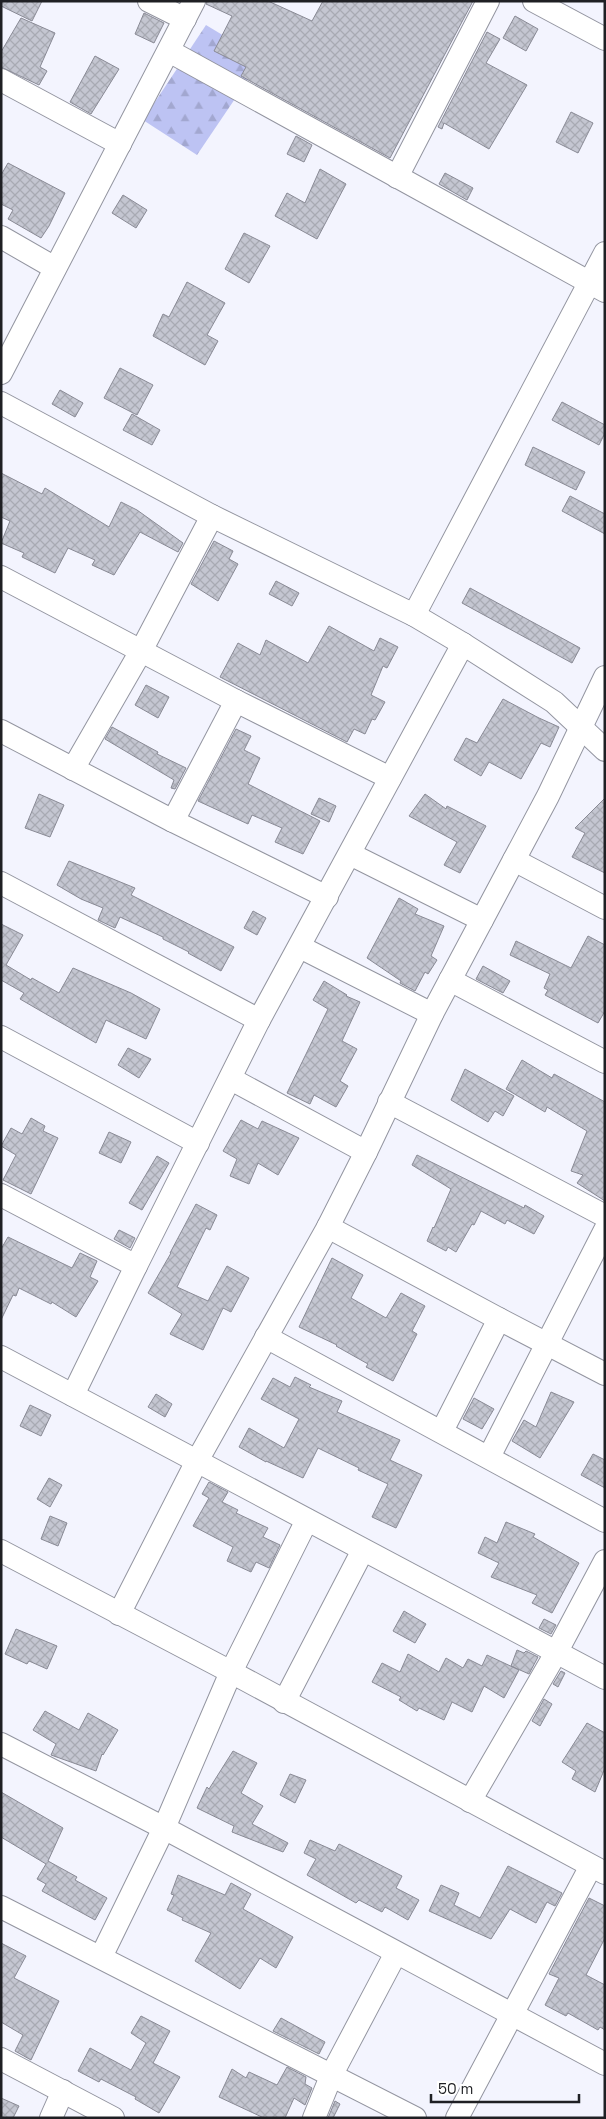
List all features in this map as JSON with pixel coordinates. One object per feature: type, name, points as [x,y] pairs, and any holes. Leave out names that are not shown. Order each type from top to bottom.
[{"type":"street","points":[[1,373],[190,10],[149,1]]},
{"type":"street","points":[[398,177],[488,1]]},
{"type":"street","points":[[534,1],[605,39]]},
{"type":"street","points":[[168,51],[597,287]]},
{"type":"street","points":[[1,80],[120,144]]},
{"type":"street","points":[[1,237],[55,268]]},
{"type":"street","points":[[414,615],[597,287],[605,253]]},
{"type":"street","points":[[1,403],[212,516],[414,615],[554,702],[605,750]]},
{"type":"street","points":[[73,769],[141,651],[212,516]]},
{"type":"street","points":[[1,577],[236,701],[390,778]]},
{"type":"street","points":[[73,1395],[260,1020],[463,644]]},
{"type":"street","points":[[119,1614],[197,1461],[328,1227],[432,1014],[548,796],[580,726],[605,678]]},
{"type":"street","points":[[173,821],[236,701]]},
{"type":"street","points":[[1,731],[173,821],[327,897]]},
{"type":"street","points":[[350,854],[482,920]]},
{"type":"street","points":[[514,860],[605,908]]},
{"type":"street","points":[[1,883],[260,1020]]},
{"type":"street","points":[[300,947],[432,1014]]},
{"type":"street","points":[[450,980],[605,1062]]},
{"type":"street","points":[[1,1037],[198,1143]]},
{"type":"street","points":[[231,1079],[366,1152]]},
{"type":"street","points":[[389,1102],[605,1216]]},
{"type":"street","points":[[1,1195],[136,1266]]},
{"type":"street","points":[[328,1227],[499,1320],[605,1374]]},
{"type":"street","points":[[489,1457],[605,1230]]},
{"type":"street","points":[[442,1431],[499,1320]]},
{"type":"street","points":[[266,1337],[605,1520]]},
{"type":"street","points":[[1,1357],[605,1678]]},
{"type":"street","points":[[100,1957],[164,1828],[232,1672],[307,1520]]},
{"type":"street","points":[[284,1702],[363,1550]]},
{"type":"street","points":[[1,1551],[232,1672],[284,1702],[598,1869],[512,2014],[457,2118]]},
{"type":"street","points":[[470,1801],[556,1652],[605,1561]]},
{"type":"street","points":[[1,1744],[164,1828],[605,2064]]},
{"type":"street","points":[[1,1907],[416,2118]]},
{"type":"street","points":[[314,2118],[332,2074],[396,1953]]},
{"type":"street","points":[[1,2059],[114,2118]]},
{"type":"street","points":[[51,2118],[63,2091]]},
{"type":"green space","points":[[206,25],[262,59],[197,155],[143,120]]},
{"type":"building","points":[[1,1],[42,1],[32,21],[1,6]]},
{"type":"building","points":[[207,1],[268,1],[312,21],[323,1],[473,1],[390,158],[241,76],[246,67],[214,51],[232,16],[206,4]]},
{"type":"building","points":[[144,13],[164,23],[154,43],[135,34]]},
{"type":"building","points":[[515,16],[538,29],[526,51],[503,38]]},
{"type":"building","points":[[21,18],[55,33],[40,67],[47,71],[39,85],[1,67],[1,52]]},
{"type":"building","points":[[487,32],[500,39],[486,63],[527,85],[489,149],[444,123],[442,129],[438,127]]},
{"type":"building","points":[[95,56],[119,69],[91,114],[70,102]]},
{"type":"building","points":[[571,112],[593,123],[578,153],[556,142]]},
{"type":"building","points":[[296,136],[312,145],[304,162],[287,154]]},
{"type":"building","points":[[8,163],[65,193],[41,238],[8,219],[13,210],[1,204],[1,175]]},
{"type":"building","points":[[320,169],[346,184],[317,239],[275,216],[287,193],[305,203]]},
{"type":"building","points":[[445,173],[473,188],[467,200],[439,184]]},
{"type":"building","points":[[123,195],[147,210],[136,228],[112,213]]},
{"type":"building","points":[[244,233],[270,246],[249,283],[225,269]]},
{"type":"building","points":[[187,282],[225,303],[207,335],[218,341],[205,365],[153,336],[163,314],[169,317]]},
{"type":"building","points":[[120,368],[153,385],[137,415],[104,398]]},
{"type":"building","points":[[60,390],[83,403],[75,417],[52,404]]},
{"type":"building","points":[[562,402],[605,425],[605,433],[599,445],[552,420]]},
{"type":"building","points":[[132,414],[160,430],[152,445],[123,430]]},
{"type":"building","points":[[533,447],[585,472],[576,490],[525,465]]},
{"type":"building","points":[[1,473],[42,494],[45,488],[109,527],[121,502],[137,510],[183,543],[178,552],[140,532],[114,575],[92,565],[95,560],[68,548],[55,573],[22,557],[24,553],[1,543],[10,521],[1,517]]},
{"type":"building","points":[[570,496],[605,514],[605,534],[562,511]]},
{"type":"building","points":[[214,541],[233,551],[229,559],[238,564],[218,601],[191,584]]},
{"type":"building","points":[[276,581],[299,593],[292,606],[269,594]]},
{"type":"building","points":[[470,588],[580,648],[572,663],[462,603]]},
{"type":"building","points":[[329,626],[374,651],[380,638],[398,647],[387,668],[383,666],[371,695],[385,702],[375,720],[372,719],[365,734],[354,729],[347,742],[220,677],[238,643],[260,655],[266,640],[308,663]]},
{"type":"building","points":[[146,685],[169,697],[158,718],[135,705]]},
{"type":"building","points":[[503,699],[559,727],[550,747],[541,743],[521,779],[489,762],[481,776],[454,760],[466,738],[477,743]]},
{"type":"building","points":[[112,727],[158,752],[157,754],[186,768],[175,789],[171,788],[174,780],[105,739]]},
{"type":"building","points":[[236,729],[251,736],[244,750],[260,758],[248,784],[320,821],[303,854],[275,842],[282,828],[252,815],[248,824],[198,801]]},
{"type":"building","points":[[39,794],[64,805],[50,837],[25,828]]},
{"type":"building","points":[[425,794],[446,809],[447,806],[486,826],[460,873],[444,865],[457,842],[409,816]]},
{"type":"building","points":[[319,798],[336,806],[329,822],[311,814]]},
{"type":"building","points":[[605,798],[605,873],[572,857],[585,833],[575,828]]},
{"type":"building","points":[[69,861],[135,888],[131,895],[234,947],[221,971],[163,939],[163,937],[120,917],[115,928],[98,920],[103,908],[81,899],[57,885]]},
{"type":"building","points":[[399,898],[418,909],[415,914],[444,926],[431,956],[437,960],[428,974],[425,972],[415,991],[400,983],[401,981],[367,958]]},
{"type":"building","points":[[253,911],[266,918],[257,935],[244,928]]},
{"type":"building","points":[[1,924],[23,935],[6,965],[31,980],[32,978],[59,993],[73,968],[131,993],[160,1009],[146,1039],[106,1020],[96,1043],[20,999],[24,993],[1,980]]},
{"type":"building","points":[[588,936],[605,945],[605,1011],[598,1023],[545,995],[548,990],[544,988],[550,974],[510,955],[516,941],[571,968]]},
{"type":"building","points":[[483,966],[510,981],[503,993],[476,979]]},
{"type":"building","points":[[324,981],[346,996],[360,1002],[342,1041],[357,1049],[340,1081],[348,1086],[336,1107],[314,1095],[310,1104],[287,1093],[328,1009],[313,1000]]},
{"type":"building","points":[[128,1048],[151,1059],[139,1078],[118,1065]]},
{"type":"building","points":[[522,1060],[552,1078],[554,1074],[605,1102],[605,1201],[577,1183],[583,1175],[571,1171],[587,1131],[547,1107],[545,1112],[506,1089]]},
{"type":"building","points":[[465,1069],[514,1096],[503,1116],[495,1111],[488,1122],[451,1100]]},
{"type":"building","points":[[31,1118],[45,1126],[43,1131],[58,1138],[31,1194],[3,1180],[16,1155],[1,1146],[11,1128],[22,1134]]},
{"type":"building","points":[[241,1120],[258,1129],[262,1121],[299,1138],[278,1175],[258,1163],[249,1184],[230,1176],[237,1159],[223,1151]]},
{"type":"building","points":[[109,1132],[131,1142],[121,1163],[99,1153]]},
{"type":"building","points":[[417,1155],[524,1208],[525,1205],[544,1216],[534,1234],[507,1220],[505,1224],[481,1211],[456,1252],[448,1247],[446,1251],[427,1241],[451,1189],[412,1165]]},
{"type":"building","points":[[157,1156],[169,1163],[142,1210],[129,1203]]},
{"type":"building","points":[[196,1204],[217,1215],[210,1230],[206,1228],[177,1287],[208,1301],[227,1266],[249,1278],[231,1312],[223,1308],[203,1350],[170,1334],[182,1314],[148,1293]]},
{"type":"building","points":[[119,1230],[135,1238],[130,1248],[114,1239]]},
{"type":"building","points":[[8,1237],[72,1268],[80,1253],[97,1261],[90,1277],[98,1281],[76,1317],[52,1302],[51,1304],[19,1288],[16,1296],[13,1295],[1,1320],[1,1249]]},
{"type":"building","points":[[332,1258],[363,1275],[351,1298],[386,1318],[401,1293],[425,1306],[412,1331],[417,1334],[393,1381],[366,1367],[368,1364],[337,1345],[299,1327]]},
{"type":"building","points":[[295,1377],[311,1385],[309,1387],[342,1401],[337,1412],[400,1440],[390,1460],[422,1475],[396,1528],[372,1517],[388,1484],[358,1470],[359,1468],[318,1448],[303,1478],[266,1462],[239,1447],[249,1428],[284,1448],[299,1419],[261,1399],[273,1378],[290,1387]]},
{"type":"building","points":[[551,1392],[574,1402],[540,1458],[512,1441],[524,1420],[536,1427]]},
{"type":"building","points":[[156,1394],[172,1404],[165,1417],[148,1407]]},
{"type":"building","points":[[474,1398],[494,1409],[482,1429],[463,1419]]},
{"type":"building","points":[[30,1405],[51,1415],[41,1436],[20,1426]]},
{"type":"building","points":[[593,1454],[605,1460],[605,1488],[581,1475]]},
{"type":"building","points":[[49,1478],[62,1485],[50,1507],[37,1499]]},
{"type":"building","points":[[209,1482],[228,1492],[222,1502],[238,1510],[236,1513],[268,1528],[263,1537],[280,1545],[269,1568],[256,1562],[251,1572],[227,1561],[233,1547],[193,1526],[209,1498],[202,1494]]},
{"type":"building","points":[[50,1516],[67,1523],[58,1546],[41,1539]]},
{"type":"building","points":[[506,1522],[535,1534],[533,1537],[579,1563],[552,1613],[532,1603],[537,1595],[491,1577],[499,1563],[478,1553],[485,1537],[497,1543]]},
{"type":"building","points":[[404,1611],[426,1624],[415,1643],[393,1631]]},
{"type":"building","points":[[544,1619],[556,1625],[551,1634],[539,1628]]},
{"type":"building","points":[[16,1629],[57,1646],[47,1669],[29,1661],[27,1664],[5,1654]]},
{"type":"building","points":[[517,1650],[524,1653],[526,1651],[538,1657],[529,1674],[511,1666]]},
{"type":"building","points":[[408,1654],[439,1672],[446,1658],[463,1668],[468,1659],[482,1666],[487,1655],[519,1670],[504,1698],[484,1686],[472,1712],[452,1702],[444,1720],[419,1708],[417,1711],[399,1700],[401,1697],[372,1682],[382,1663],[400,1672]]},
{"type":"building","points":[[561,1671],[565,1673],[558,1687],[553,1684]]},
{"type":"building","points":[[544,1699],[552,1704],[540,1726],[532,1721]]},
{"type":"building","points":[[45,1711],[79,1730],[88,1713],[118,1730],[102,1754],[96,1771],[51,1755],[56,1744],[33,1730]]},
{"type":"building","points":[[587,1723],[605,1733],[605,1768],[595,1792],[572,1779],[576,1771],[562,1762]]},
{"type":"building","points":[[233,1751],[257,1763],[241,1793],[263,1806],[252,1824],[288,1843],[283,1852],[232,1832],[234,1826],[197,1808],[207,1787],[209,1789]]},
{"type":"building","points":[[290,1774],[306,1780],[295,1803],[280,1795]]},
{"type":"building","points":[[1,1792],[63,1828],[48,1861],[77,1877],[75,1880],[107,1898],[95,1920],[42,1891],[46,1884],[37,1879],[46,1864],[1,1837]]},
{"type":"building","points":[[310,1840],[335,1851],[339,1844],[402,1876],[396,1888],[419,1900],[408,1920],[385,1907],[382,1912],[359,1900],[356,1903],[307,1875],[316,1859],[304,1853]]},
{"type":"building","points":[[508,1866],[562,1893],[555,1906],[547,1902],[536,1923],[510,1909],[491,1939],[429,1911],[441,1885],[459,1893],[454,1905],[480,1918]]},
{"type":"building","points":[[178,1875],[225,1895],[231,1883],[251,1894],[243,1909],[293,1937],[276,1968],[260,1958],[240,1989],[195,1961],[211,1933],[182,1920],[183,1918],[167,1910],[174,1895],[171,1894]]},
{"type":"building","points":[[589,1898],[605,1906],[605,1938],[586,1975],[605,1985],[605,2030],[600,2027],[598,2030],[568,2013],[566,2016],[545,2005],[559,1978],[549,1974]]},
{"type":"building","points":[[1,1943],[26,1956],[14,1978],[59,2001],[31,2060],[15,2051],[23,2035],[1,2022]]},
{"type":"building","points":[[141,2016],[170,2031],[153,2063],[180,2077],[159,2113],[135,2099],[136,2097],[101,2079],[99,2082],[78,2071],[90,2048],[131,2070],[146,2043],[131,2033]]},
{"type":"building","points":[[281,2018],[325,2042],[319,2054],[273,2031]]},
{"type":"building","points":[[287,2067],[306,2077],[305,2084],[312,2088],[305,2105],[294,2098],[285,2118],[264,2118],[219,2097],[232,2069],[246,2078],[249,2072],[277,2085]]},
{"type":"building","points":[[1,2098],[19,2106],[13,2118],[1,2118]]},
{"type":"building","points":[[335,2101],[340,2104],[333,2118],[328,2118]]}]
